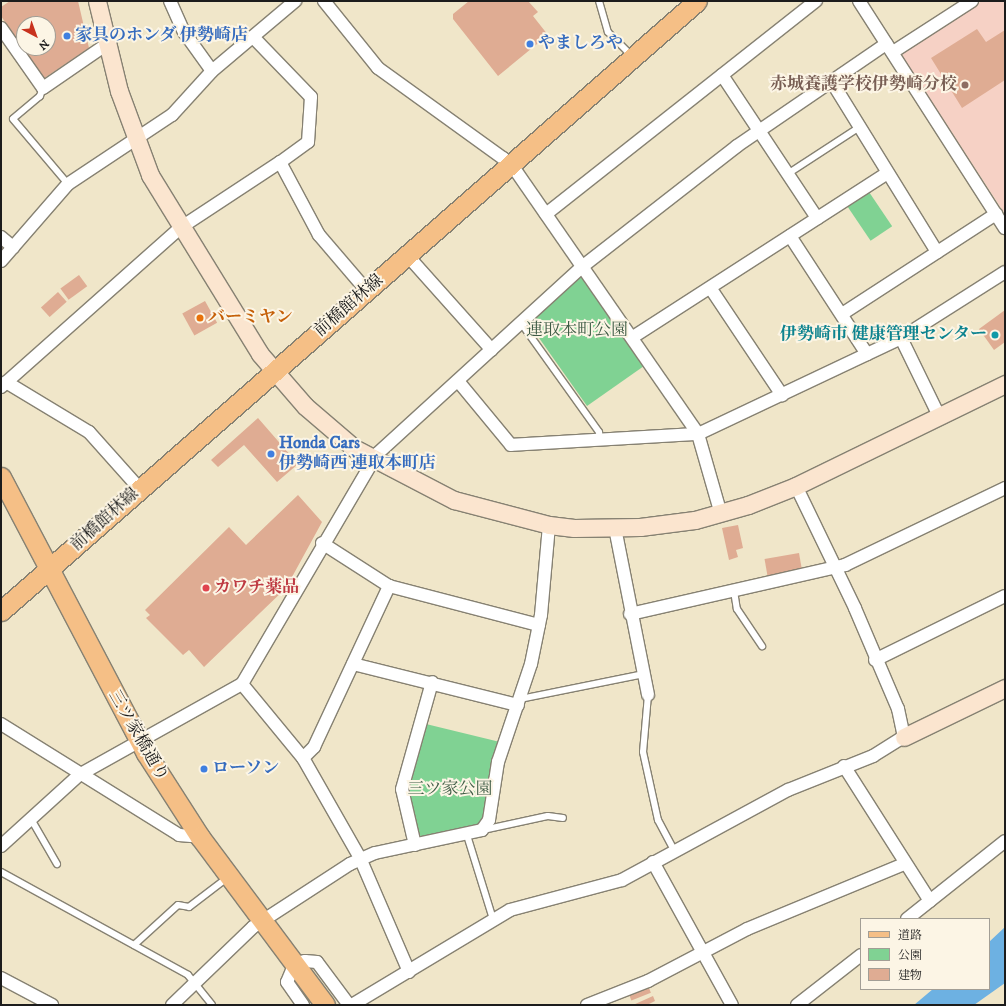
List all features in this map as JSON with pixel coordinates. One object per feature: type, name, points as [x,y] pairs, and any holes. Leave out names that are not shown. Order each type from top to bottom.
[{"type":"main road","name":"前橋館林線","points":[[1,611],[632,56],[697,1]]},
{"type":"main road","name":"三ツ家橋通り","points":[[1,477],[138,741],[200,837],[263,919],[325,1005]]},
{"type":"street","points":[[97,1],[107,44],[134,138],[180,228],[274,372],[331,429],[371,459],[454,500],[550,525],[615,528],[673,524],[721,514],[796,486],[1005,384]]},
{"type":"street","points":[[170,1],[184,32],[212,71]]},
{"type":"street","points":[[1,261],[68,184],[134,138],[172,115],[212,71],[254,38],[295,1]]},
{"type":"street","points":[[324,1],[378,68],[510,164],[633,337],[698,434],[721,514]]},
{"type":"street","points":[[546,214],[816,1]]},
{"type":"street","points":[[859,1],[1005,228]]},
{"type":"street","points":[[1,846],[79,775],[242,684],[371,459],[492,350],[582,266],[761,130],[832,82],[972,1]]},
{"type":"street","points":[[1,28],[44,88],[107,44]]},
{"type":"street","points":[[140,489],[89,432],[4,385],[180,228],[308,142],[310,97],[254,38]]},
{"type":"street","points":[[722,75],[761,130],[817,218]]},
{"type":"street","points":[[832,82],[858,128],[937,252]]},
{"type":"street","points":[[280,162],[319,236],[367,290]]},
{"type":"street","points":[[633,337],[711,289],[887,173]]},
{"type":"street","points":[[842,314],[996,214]]},
{"type":"street","points":[[790,236],[867,354]]},
{"type":"street","points":[[1,237],[13,247]]},
{"type":"street","points":[[407,255],[492,350]]},
{"type":"street","points":[[458,381],[511,445],[698,434],[901,338],[1005,272]]},
{"type":"street","points":[[711,289],[782,395]]},
{"type":"street","points":[[901,338],[939,416]]},
{"type":"street","points":[[796,486],[837,568],[875,660],[898,708],[904,737]]},
{"type":"street","points":[[630,614],[837,568],[1005,488]]},
{"type":"street","points":[[172,1005],[263,919],[360,858],[466,832],[482,830],[489,820],[498,762],[519,702],[539,625],[550,525]]},
{"type":"street","points":[[615,528],[630,614],[648,695]]},
{"type":"street","points":[[322,543],[389,586],[539,625]]},
{"type":"street","points":[[304,758],[314,746],[389,586]]},
{"type":"street","points":[[875,660],[1005,596]]},
{"type":"street","points":[[353,664],[519,702]]},
{"type":"street","points":[[415,845],[402,789],[432,682]]},
{"type":"street","points":[[242,684],[304,758],[360,858],[409,972]]},
{"type":"street","points":[[303,1005],[287,982],[300,970],[317,962],[351,1005],[409,972],[493,919],[534,903],[622,880],[674,850],[788,790],[888,749],[904,737],[1005,688]]},
{"type":"street","points":[[1,724],[79,775],[179,836],[200,837]]},
{"type":"street","points":[[844,766],[904,864],[930,901]]},
{"type":"street","points":[[908,918],[1005,840]]},
{"type":"street","points":[[653,862],[732,1005]]},
{"type":"street","points":[[587,1005],[648,981],[761,922],[904,864]]},
{"type":"street","points":[[797,1005],[860,956]]},
{"type":"street","points":[[1,978],[52,1005]]},
{"type":"lane","points":[[599,1],[608,32],[632,56]]},
{"type":"lane","points":[[44,88],[40,96],[14,118],[68,184]]},
{"type":"lane","points":[[789,173],[858,128]]},
{"type":"lane","points":[[521,323],[599,432],[600,440]]},
{"type":"lane","points":[[734,591],[737,609],[762,646]]},
{"type":"lane","points":[[519,702],[644,674]]},
{"type":"lane","points":[[648,695],[643,752],[658,820],[674,850]]},
{"type":"lane","points":[[482,830],[548,816],[563,818]]},
{"type":"lane","points":[[31,819],[57,864]]},
{"type":"lane","points":[[466,832],[493,919]]},
{"type":"lane","points":[[1,872],[134,945],[196,982],[212,1005]]},
{"type":"lane","points":[[134,945],[178,905],[189,907],[230,876]]},
{"type":"shaded area","points":[[982,1],[1005,1],[1005,214],[903,58],[903,52]]},
{"type":"green space","points":[[867,189],[892,226],[871,241],[845,204]]},
{"type":"green space","name":"連取本町公園","points":[[579,277],[583,277],[644,366],[587,406],[532,328],[532,320]]},
{"type":"green space","name":"三ツ家公園","points":[[426,724],[500,742],[484,820],[478,825],[423,838],[418,834],[409,791]]},
{"type":"water","points":[[1005,927],[1005,983],[974,1005],[914,1005],[932,990],[990,990],[990,941]]},
{"type":"building","name":"家具のホンダ 伊勢崎店","points":[[10,1],[78,1],[89,48],[43,79],[28,56],[56,56],[56,16],[16,16],[16,38],[1,16],[1,7]]},
{"type":"building","points":[[469,1],[528,1],[538,12],[533,16],[548,35],[498,76],[453,19],[453,14]]},
{"type":"building","points":[[977,29],[986,42],[1005,30],[1005,80],[962,108],[931,58]]},
{"type":"building","points":[[79,275],[87,286],[69,300],[60,289]]},
{"type":"building","points":[[58,292],[67,302],[50,317],[41,307]]},
{"type":"building","name":"バーミヤン","points":[[205,301],[217,323],[194,335],[182,314]]},
{"type":"building","name":"伊勢崎市 健康管理センター","points":[[1005,310],[1005,342],[994,350],[979,329]]},
{"type":"building","name":"Honda Cars 伊勢崎西 連取本町店","points":[[258,418],[298,464],[277,482],[244,445],[218,467],[211,460]]},
{"type":"building","points":[[298,495],[322,522],[286,588],[204,667],[189,650],[183,655],[146,618],[150,615],[145,610],[229,527],[246,545]]},
{"type":"building","points":[[738,525],[743,548],[736,550],[738,557],[729,560],[722,528]]},
{"type":"building","points":[[799,553],[802,570],[767,576],[765,559]]},
{"type":"building","points":[[649,988],[651,993],[631,1001],[630,996]]},
{"type":"building","points":[[653,996],[655,1001],[647,1005],[633,1005]]},
{"type":"place","name":"家具のホンダ 伊勢崎店","points":[[67,36]]},
{"type":"place","name":"やましろや","points":[[530,44]]},
{"type":"place","name":"赤城養護学校伊勢崎分校","points":[[965,85]]},
{"type":"place","name":"バーミヤン","points":[[200,318]]},
{"type":"place","name":"伊勢崎市 健康管理センター","points":[[995,335]]},
{"type":"place","name":"Honda Cars 伊勢崎西 連取本町店","points":[[271,454]]},
{"type":"place","name":"カワチ薬品","points":[[206,588]]},
{"type":"place","name":"ローソン","points":[[204,769]]}]
